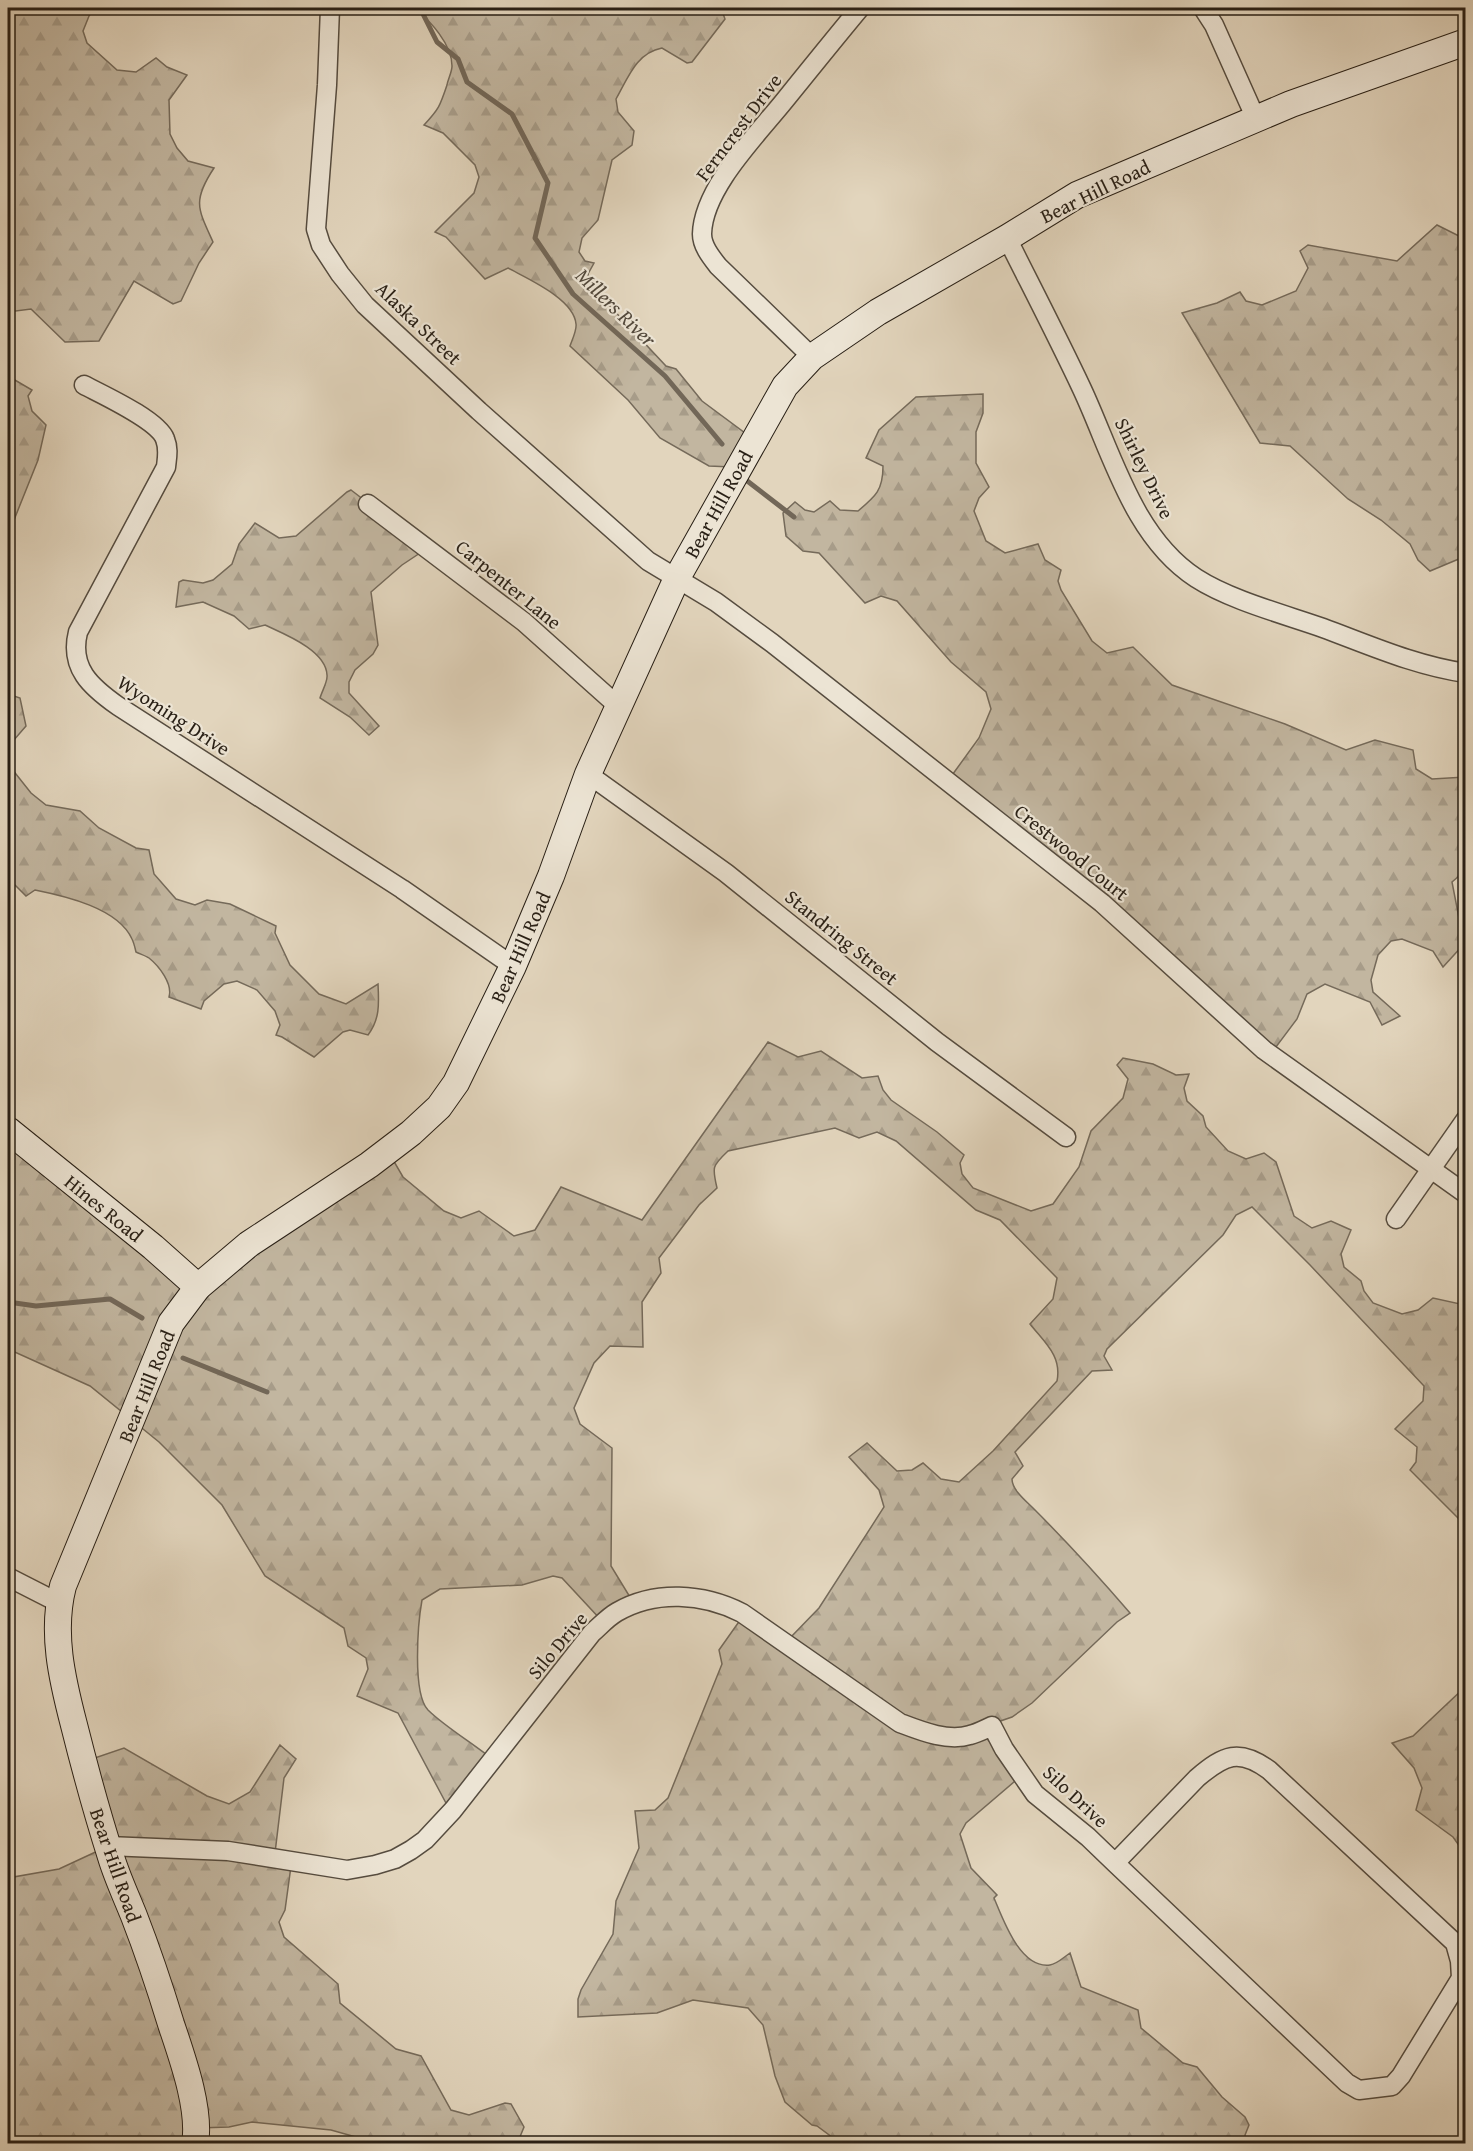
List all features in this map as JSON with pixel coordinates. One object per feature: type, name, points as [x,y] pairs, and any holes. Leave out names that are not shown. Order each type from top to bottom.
[{"type":"street","name":"Alaska Street","points":[[330,8],[327,85],[315,229],[321,245],[340,274],[365,305],[479,411],[648,561],[677,578]]},
{"type":"street","name":"Ferncrest Drive","points":[[812,357],[718,266],[707,251],[702,237],[703,226],[708,207],[717,189],[737,160],[860,8]]},
{"type":"street","points":[[1203,8],[1214,25],[1256,119]]},
{"type":"street","name":"Bear Hill Road","points":[[195,2144],[198,2130],[194,2104],[177,2040],[108,1846],[83,1767],[59,1660],[57,1626],[63,1586],[171,1323],[198,1287],[249,1244],[369,1165],[411,1133],[439,1107],[456,1083],[513,966],[551,876],[588,774],[677,578],[785,386],[812,357],[878,312],[1077,195],[1291,104],[1466,42]]},
{"type":"street","name":"Shirley Drive","points":[[1007,238],[1082,390],[1139,515],[1174,560],[1196,578],[1236,597],[1430,667],[1466,673]]},
{"type":"street","name":"Wyoming Drive","points":[[84,385],[158,428],[165,437],[168,451],[166,467],[78,632],[75,654],[86,678],[100,694],[117,706],[402,889],[513,966]]},
{"type":"street","name":"Carpenter Lane","points":[[368,504],[524,622],[618,706]]},
{"type":"street","name":"Crestwood Court","points":[[677,578],[716,602],[771,643],[1102,903],[1264,1050],[1466,1194]]},
{"type":"street","name":"Standring Street","points":[[588,774],[726,873],[937,1042],[1066,1137]]},
{"type":"street","points":[[1396,1219],[1466,1119]]},
{"type":"street","name":"Hines Road","points":[[8,1130],[198,1287]]},
{"type":"street","points":[[8,1577],[59,1603]]},
{"type":"street","name":"Silo Drive","points":[[108,1846],[228,1851],[347,1870],[394,1859],[424,1840],[453,1810],[592,1633],[616,1613],[645,1600],[674,1596],[727,1605],[742,1613],[900,1723],[945,1736],[968,1736],[992,1726],[1004,1749],[1035,1794],[1088,1837],[1115,1863],[1347,2083],[1359,2090],[1392,2086],[1401,2076],[1461,1978],[1460,1961],[1455,1943],[1269,1770],[1254,1759],[1235,1755],[1211,1766],[1115,1863]]},
{"type":"green space","points":[[8,8],[94,8],[83,31],[87,43],[117,70],[136,72],[156,58],[167,67],[187,75],[169,100],[170,134],[177,148],[188,161],[214,168],[200,197],[201,213],[213,242],[199,263],[181,301],[173,304],[134,281],[99,341],[65,342],[31,309],[8,312]]},
{"type":"green space","points":[[415,8],[721,8],[725,19],[692,62],[687,63],[662,48],[646,55],[629,75],[616,99],[618,112],[634,131],[632,145],[612,160],[598,220],[582,238],[579,252],[585,261],[594,263],[588,274],[591,286],[666,366],[676,369],[702,401],[749,436],[732,467],[709,466],[660,438],[628,400],[570,346],[576,324],[573,315],[559,298],[508,268],[485,279],[446,237],[435,232],[474,193],[479,177],[475,165],[443,133],[424,125],[441,103],[452,66],[444,41]]},
{"type":"green space","points":[[1437,225],[1465,239],[1466,556],[1430,571],[1418,560],[1410,544],[1381,520],[1348,499],[1290,446],[1260,443],[1182,313],[1217,303],[1240,292],[1246,301],[1262,305],[1296,291],[1308,268],[1300,251],[1308,245],[1397,261]]},
{"type":"green space","points":[[8,376],[32,390],[28,396],[32,411],[46,425],[38,460],[8,535]]},
{"type":"green space","points":[[983,394],[983,413],[976,432],[976,463],[989,487],[979,498],[974,511],[986,541],[1005,553],[1038,544],[1045,560],[1061,570],[1058,581],[1061,590],[1092,641],[1107,653],[1133,647],[1172,685],[1285,724],[1346,750],[1375,740],[1413,750],[1416,769],[1432,779],[1465,777],[1465,871],[1452,882],[1464,944],[1443,967],[1433,951],[1402,939],[1391,941],[1378,955],[1371,980],[1373,992],[1400,1016],[1382,1025],[1370,1002],[1325,984],[1307,994],[1297,1019],[1273,1051],[950,778],[979,738],[991,709],[986,692],[951,662],[897,601],[881,596],[865,603],[819,553],[803,551],[786,536],[783,513],[795,502],[805,510],[814,512],[830,501],[840,510],[858,511],[874,496],[882,481],[883,466],[866,458],[879,430],[916,397]]},
{"type":"green space","points":[[351,490],[415,539],[420,553],[402,565],[371,592],[378,645],[373,654],[355,670],[349,682],[349,693],[379,726],[369,735],[350,717],[320,698],[327,677],[325,666],[320,658],[303,644],[265,625],[249,629],[234,616],[203,602],[176,607],[179,582],[183,580],[203,583],[213,580],[232,564],[239,544],[255,523],[279,538],[296,536]]},
{"type":"green space","points":[[8,694],[20,698],[26,726],[13,741],[8,763]]},
{"type":"green space","points":[[8,764],[31,793],[46,805],[80,811],[99,828],[136,848],[149,850],[154,874],[176,899],[195,905],[207,900],[230,904],[276,926],[275,933],[290,965],[319,994],[346,1004],[378,984],[377,1017],[368,1035],[350,1030],[343,1032],[314,1057],[276,1035],[280,1025],[275,1011],[257,990],[237,981],[224,984],[204,1001],[201,1009],[169,997],[169,987],[161,970],[149,958],[136,952],[125,928],[115,919],[90,905],[61,896],[35,890],[26,896],[8,878]]},
{"type":"green space","points":[[768,1042],[798,1057],[821,1051],[862,1078],[878,1076],[883,1090],[891,1100],[937,1132],[964,1155],[960,1163],[962,1174],[973,1188],[1031,1211],[1053,1204],[1079,1167],[1091,1131],[1123,1098],[1128,1079],[1117,1065],[1123,1058],[1153,1064],[1176,1075],[1189,1074],[1184,1088],[1187,1101],[1203,1116],[1206,1127],[1228,1151],[1246,1159],[1264,1153],[1276,1162],[1294,1216],[1312,1228],[1331,1221],[1351,1230],[1341,1254],[1344,1267],[1361,1281],[1364,1291],[1373,1303],[1402,1314],[1418,1310],[1433,1298],[1465,1305],[1465,1525],[1410,1470],[1416,1462],[1417,1447],[1395,1429],[1423,1401],[1424,1386],[1252,1207],[1236,1215],[1223,1235],[1107,1349],[1104,1356],[1112,1370],[1092,1371],[1015,1452],[1023,1466],[1012,1479],[1017,1491],[1130,1613],[1117,1622],[1032,1703],[1012,1717],[986,1726],[980,1731],[1021,1776],[966,1823],[960,1834],[971,1868],[997,1895],[994,1898],[1002,1918],[1021,1951],[1039,1964],[1050,1965],[1070,1953],[1081,1987],[1138,2010],[1141,2028],[1183,2063],[1197,2067],[1222,2097],[1245,2117],[1249,2125],[1245,2135],[1246,2143],[840,2143],[817,2126],[812,2125],[785,2102],[775,2076],[763,2025],[748,2008],[693,2000],[657,2013],[578,2017],[578,1999],[581,1990],[613,1934],[616,1901],[639,1848],[635,1811],[655,1810],[668,1798],[722,1664],[719,1650],[743,1616],[788,1640],[819,1608],[884,1507],[879,1490],[849,1457],[867,1443],[897,1471],[912,1470],[923,1463],[941,1479],[959,1482],[993,1451],[1057,1381],[1055,1357],[1030,1324],[1053,1299],[1057,1278],[1000,1220],[976,1210],[896,1141],[877,1132],[859,1138],[835,1128],[728,1151],[716,1164],[714,1175],[717,1188],[699,1205],[659,1258],[661,1273],[642,1302],[643,1347],[610,1346],[594,1363],[574,1408],[580,1424],[612,1448],[611,1566],[633,1602],[602,1621],[562,1578],[553,1576],[522,1585],[440,1589],[422,1600],[418,1674],[423,1701],[434,1716],[487,1755],[447,1805],[398,1713],[357,1696],[368,1669],[366,1658],[348,1646],[344,1628],[265,1576],[222,1505],[159,1442],[90,1386],[8,1349],[8,1154],[20,1138],[190,1278],[385,1146],[403,1177],[444,1211],[461,1218],[479,1211],[514,1236],[535,1230],[561,1187],[642,1220]]},
{"type":"green space","points":[[1465,1687],[1465,1854],[1453,1837],[1416,1810],[1422,1788],[1414,1768],[1392,1743],[1413,1736]]},
{"type":"green space","points":[[280,1745],[296,1759],[284,1778],[275,1853],[291,1866],[285,1910],[279,1922],[284,1937],[338,1984],[340,2003],[396,2049],[421,2056],[451,2110],[469,2115],[505,2103],[511,2104],[524,2127],[517,2144],[377,2143],[331,2130],[252,2122],[229,2127],[198,2128],[195,2143],[8,2144],[8,1878],[59,1869],[102,1849],[83,1762],[124,1748],[207,1796],[229,1804],[250,1792]]},
{"type":"waterway","name":"Millers River","points":[[420,8],[437,42],[458,59],[467,82],[512,114],[548,183],[535,238],[573,294],[665,376],[722,444]]},
{"type":"waterway","name":"Millers River","points":[[746,480],[794,517]]},
{"type":"waterway","points":[[8,1302],[36,1306],[110,1299],[142,1318]]},
{"type":"waterway","points":[[183,1358],[267,1392]]}]
